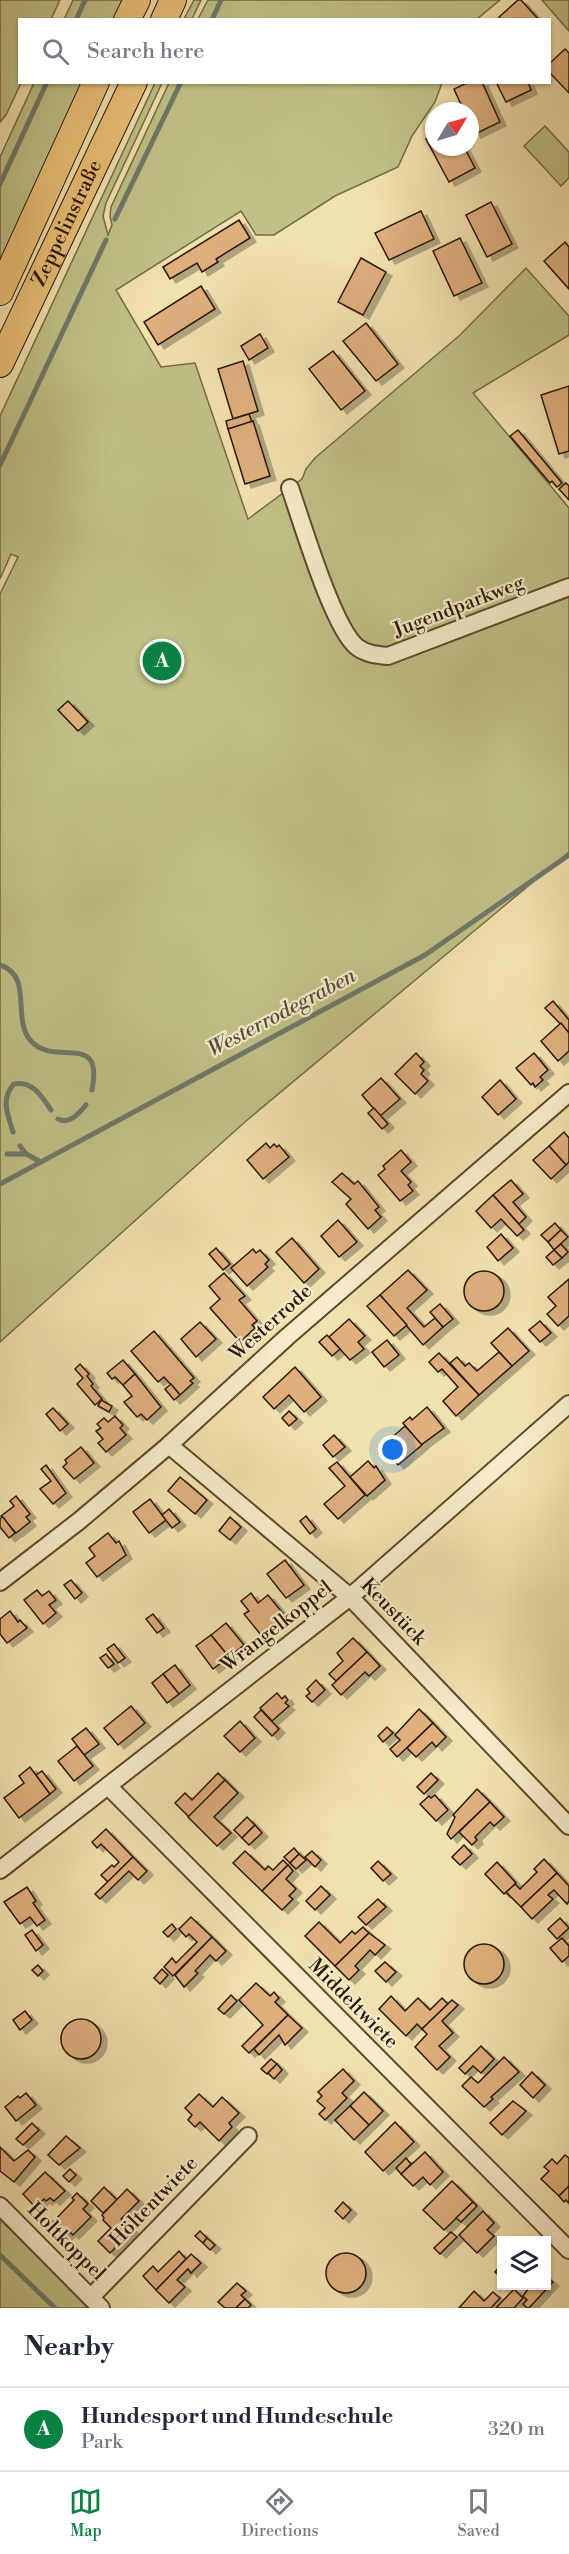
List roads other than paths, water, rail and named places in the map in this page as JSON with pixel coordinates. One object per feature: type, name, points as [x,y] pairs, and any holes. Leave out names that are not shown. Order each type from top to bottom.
[{"type":"highway","points":[[128,18],[137,0]]},
{"type":"highway","points":[[165,18],[173,0]]},
{"type":"highway","name":"Zeppelinstraße","points":[[0,292],[95,84]]},
{"type":"highway","name":"Zeppelinstraße","points":[[0,364],[133,84]]},
{"type":"street","name":"Jugendparkweg","points":[[290,488],[339,622],[357,647],[370,654],[388,656],[569,587]]},
{"type":"street","name":"Westerrode","points":[[0,1582],[79,1521],[169,1445],[296,1329],[569,1093]]},
{"type":"street","name":"Wrangelkoppel","points":[[0,1870],[350,1597],[569,1404]]},
{"type":"street","name":"Keustück","points":[[169,1445],[350,1597],[569,1826]]},
{"type":"street","name":"Middeltwiete","points":[[108,1786],[569,2250]]},
{"type":"street","name":"Höltentwiete","points":[[96,2303],[248,2136]]},
{"type":"street","name":"Holtkoppel","points":[[0,2206],[96,2303]]},
{"type":"waterway","points":[[77,18],[85,0]]},
{"type":"waterway","points":[[213,18],[221,0]]},
{"type":"waterway","points":[[0,184],[46,84]]},
{"type":"waterway","points":[[115,219],[180,84]]},
{"type":"waterway","points":[[0,465],[106,240]]},
{"type":"waterway","name":"Westerrodegraben","points":[[0,1184],[425,955],[569,855]]},
{"type":"waterway","points":[[0,965],[16,978],[22,1021],[31,1041],[52,1052],[84,1055],[91,1061],[94,1072],[92,1090]]},
{"type":"waterway","points":[[13,1132],[6,1101],[14,1084],[26,1084],[36,1090],[51,1110]]},
{"type":"waterway","points":[[58,1119],[70,1119],[86,1105]]},
{"type":"waterway","points":[[20,1146],[26,1154]]},
{"type":"waterway","points":[[7,1154],[26,1154],[41,1162]]},
{"type":"waterway","points":[[0,2255],[55,2308]]},
{"type":"place","name":"Hundesport und Hundeschule","points":[[162,661]]}]
